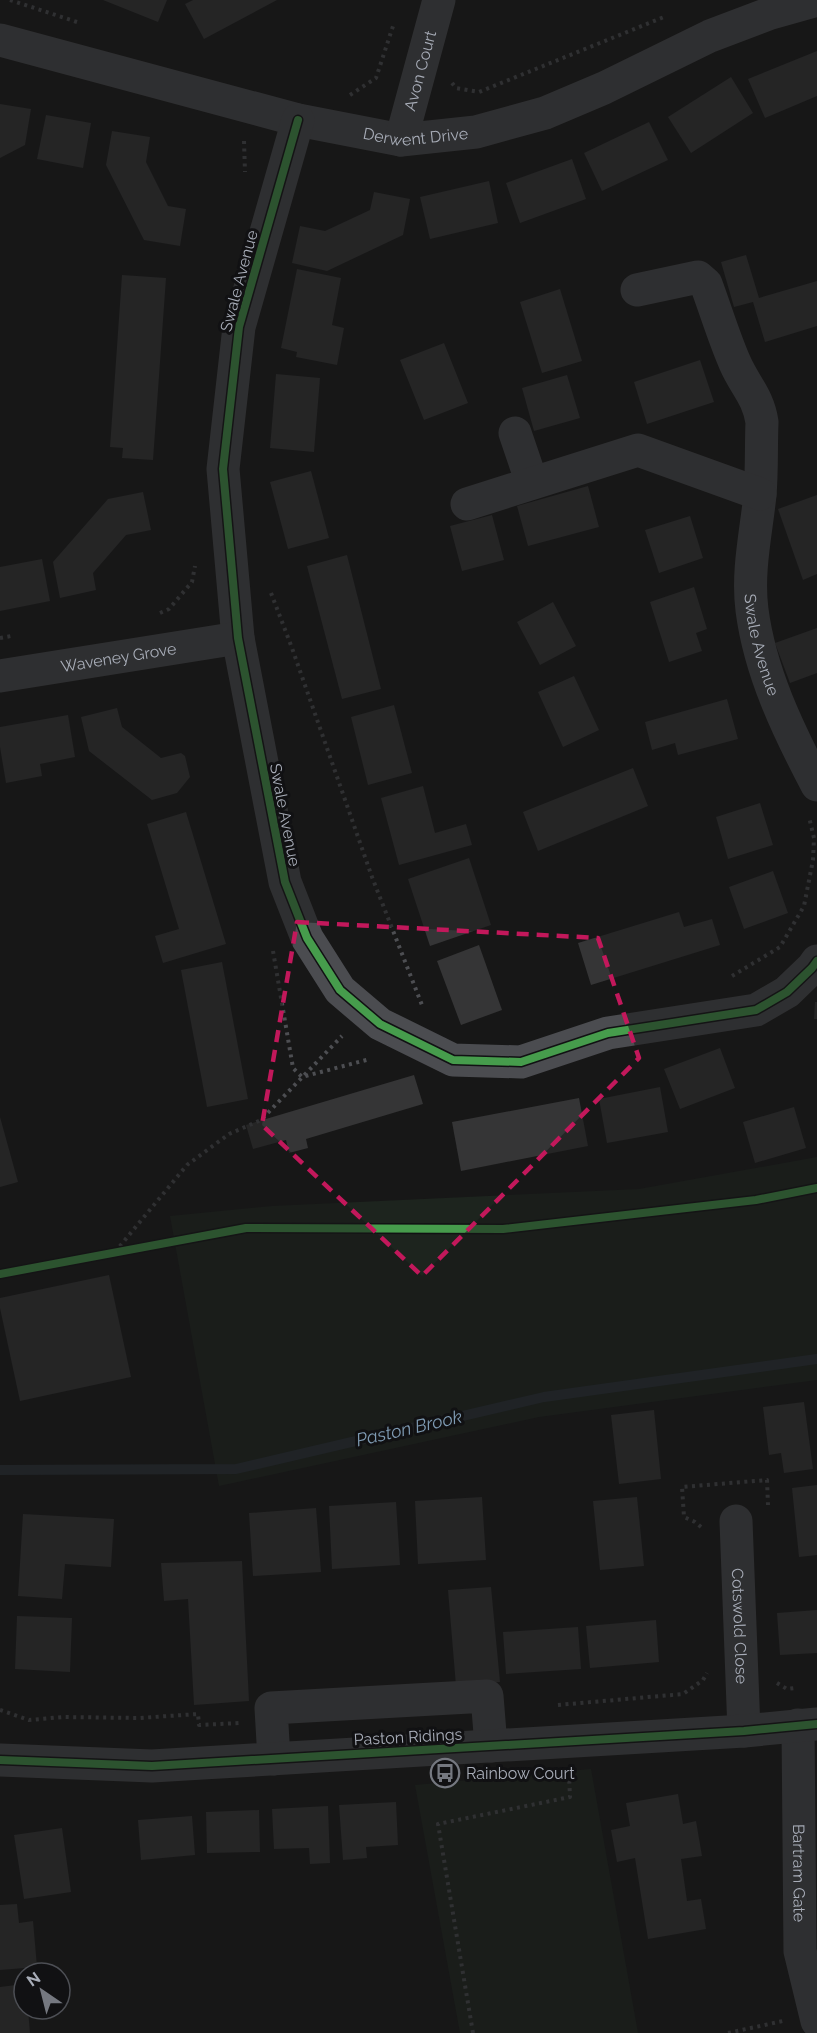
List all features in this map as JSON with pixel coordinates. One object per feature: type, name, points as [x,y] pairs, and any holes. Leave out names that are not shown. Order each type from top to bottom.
[{"type":"street","name":"Avon Court","points":[[401,140],[439,0]]},
{"type":"street","name":"Derwent Drive","points":[[0,40],[298,120],[401,140],[476,132],[545,113],[604,88],[710,36],[768,14],[817,0]]},
{"type":"street","name":"Swale Avenue","points":[[298,120],[239,327],[223,469],[238,638],[285,882],[312,947],[340,990],[380,1024],[453,1060],[521,1062],[608,1033],[756,1010],[788,992],[817,961]]},
{"type":"street","name":"Swale Avenue","points":[[637,290],[684,278],[698,277],[706,284],[730,352],[754,394],[762,422],[760,494],[752,554],[752,608],[759,652],[812,797]]},
{"type":"street","points":[[515,433],[532,483]]},
{"type":"street","points":[[467,504],[638,450],[760,494]]},
{"type":"street","name":"Waveney Grove","points":[[0,676],[238,638]]},
{"type":"street","name":"Cotswold Close","points":[[736,1521],[744,1731]]},
{"type":"street","points":[[274,1759],[271,1708],[488,1696],[491,1746]]},
{"type":"street","name":"Paston Ridings","points":[[0,1760],[152,1766],[744,1731],[808,1724]]},
{"type":"street","name":"Bartram Gate","points":[[808,1724],[800,1951],[817,2018]]},
{"type":"path","points":[[10,0],[85,25]]},
{"type":"path","points":[[450,82],[456,88],[479,92],[665,17]]},
{"type":"path","points":[[340,95],[351,95],[375,78],[395,22]]},
{"type":"path","points":[[151,616],[169,609],[192,582],[197,557]]},
{"type":"path","points":[[267,585],[292,648],[372,878],[425,1011]]},
{"type":"path","points":[[0,638],[22,635]]},
{"type":"path","points":[[731,977],[780,947],[804,906],[813,860],[812,797]]},
{"type":"path","points":[[271,943],[293,1068],[302,1077]]},
{"type":"path","points":[[115,1252],[187,1165],[229,1134],[261,1120],[366,1012]]},
{"type":"path","points":[[302,1077],[381,1057]]},
{"type":"path","points":[[104,1255],[126,1250]]},
{"type":"path","points":[[704,1530],[695,1522],[684,1517],[682,1487],[766,1480],[769,1513]]},
{"type":"path","points":[[553,1705],[683,1694],[703,1680],[708,1671]]},
{"type":"path","points":[[773,1681],[787,1689],[797,1688]]},
{"type":"path","points":[[0,1710],[29,1720],[63,1717],[139,1718],[198,1714],[200,1725],[272,1723]]},
{"type":"path","points":[[473,2033],[438,1824],[570,1797],[568,1741]]},
{"type":"path","points":[[728,2033],[817,2018]]},
{"type":"highlighted area","points":[[297,922],[598,938],[639,1058],[422,1276],[262,1125]]},
{"type":"shaded area","points":[[817,1157],[817,1380],[539,1417],[219,1486],[170,1216],[272,1206],[639,1189]]},
{"type":"shaded area","points":[[591,1769],[638,2033],[460,2033],[415,1785]]},
{"type":"building","points":[[103,0],[167,0],[158,22]]},
{"type":"building","points":[[193,0],[277,0],[204,39],[185,4]]},
{"type":"building","points":[[817,51],[817,96],[765,118],[748,79]]},
{"type":"building","points":[[731,77],[753,113],[691,153],[668,117]]},
{"type":"building","points":[[0,104],[31,109],[25,145],[0,158]]},
{"type":"building","points":[[46,115],[91,123],[83,168],[37,159]]},
{"type":"building","points":[[649,122],[668,160],[602,191],[584,153]]},
{"type":"building","points":[[112,131],[150,137],[146,162],[168,206],[186,209],[180,246],[144,240],[106,165]]},
{"type":"building","points":[[572,159],[586,199],[520,223],[506,183]]},
{"type":"building","points":[[489,181],[498,223],[430,239],[420,197]]},
{"type":"building","points":[[374,192],[410,199],[403,235],[327,271],[292,263],[300,226],[325,231],[370,210]]},
{"type":"building","points":[[746,255],[759,298],[817,281],[817,326],[765,342],[753,302],[734,307],[721,262]]},
{"type":"building","points":[[297,269],[341,278],[332,325],[344,328],[337,365],[296,357],[297,352],[281,348]]},
{"type":"building","points":[[122,275],[166,278],[153,460],[122,458],[123,448],[110,447]]},
{"type":"building","points":[[560,289],[582,361],[542,373],[520,302]]},
{"type":"building","points":[[444,343],[468,403],[424,420],[400,360]]},
{"type":"building","points":[[700,360],[714,402],[647,424],[634,382]]},
{"type":"building","points":[[276,374],[320,378],[314,452],[270,448]]},
{"type":"building","points":[[567,375],[580,418],[534,431],[522,388]]},
{"type":"building","points":[[311,471],[329,538],[288,549],[270,482]]},
{"type":"building","points":[[588,486],[599,527],[528,546],[517,506]]},
{"type":"building","points":[[143,492],[151,530],[126,535],[93,573],[96,590],[60,598],[53,562],[108,499]]},
{"type":"building","points":[[817,495],[817,574],[803,580],[778,509]]},
{"type":"building","points":[[492,515],[504,560],[462,571],[450,526]]},
{"type":"building","points":[[690,516],[703,558],[659,573],[645,530]]},
{"type":"building","points":[[347,555],[381,689],[342,699],[307,566]]},
{"type":"building","points":[[42,559],[50,601],[0,611],[0,567]]},
{"type":"building","points":[[694,587],[707,629],[696,633],[702,651],[669,662],[650,602]]},
{"type":"building","points":[[553,602],[576,646],[540,665],[517,622]]},
{"type":"building","points":[[817,628],[817,673],[790,683],[775,643]]},
{"type":"building","points":[[574,676],[599,730],[563,747],[538,692]]},
{"type":"building","points":[[727,699],[738,739],[678,755],[675,743],[652,750],[645,722]]},
{"type":"building","points":[[394,705],[412,773],[368,785],[351,717]]},
{"type":"building","points":[[117,708],[122,727],[161,758],[181,753],[185,756],[190,777],[177,793],[152,800],[89,751],[81,717]]},
{"type":"building","points":[[68,715],[75,757],[40,764],[42,776],[6,783],[0,747],[0,727]]},
{"type":"building","points":[[633,768],[648,806],[538,851],[523,812]]},
{"type":"building","points":[[423,786],[435,833],[466,824],[472,845],[399,865],[381,798]]},
{"type":"building","points":[[760,803],[773,845],[728,859],[716,817]]},
{"type":"building","points":[[186,812],[226,944],[163,963],[155,936],[179,929],[147,824]]},
{"type":"building","points":[[469,858],[491,925],[430,946],[408,879]]},
{"type":"building","points":[[773,871],[788,913],[744,929],[729,887]]},
{"type":"building","points":[[679,912],[684,927],[712,919],[720,945],[591,985],[578,943]]},
{"type":"building","points":[[479,945],[502,1010],[461,1025],[437,961]]},
{"type":"building","points":[[222,962],[248,1099],[207,1107],[181,970]]},
{"type":"building","points":[[815,1002],[817,1002],[817,1019],[814,1019]]},
{"type":"building","points":[[720,1048],[735,1088],[680,1109],[664,1069]]},
{"type":"building","points":[[414,1075],[423,1104],[306,1139],[308,1148],[289,1153],[286,1140],[253,1149],[246,1125]]},
{"type":"building","points":[[660,1087],[668,1132],[607,1143],[599,1099]]},
{"type":"building","points":[[579,1098],[588,1146],[461,1171],[452,1122]]},
{"type":"building","points":[[794,1107],[806,1148],[755,1163],[743,1122]]},
{"type":"building","points":[[0,1117],[18,1182],[0,1187]]},
{"type":"building","points":[[109,1275],[131,1377],[20,1401],[0,1308],[0,1298]]},
{"type":"building","points":[[804,1402],[813,1469],[784,1473],[781,1453],[769,1455],[763,1407]]},
{"type":"building","points":[[654,1410],[661,1479],[619,1484],[611,1415]]},
{"type":"building","points":[[817,1485],[817,1555],[799,1557],[792,1488]]},
{"type":"building","points":[[482,1497],[486,1560],[418,1564],[415,1501]]},
{"type":"building","points":[[637,1497],[644,1566],[600,1570],[593,1501]]},
{"type":"building","points":[[396,1502],[400,1565],[332,1569],[329,1506]]},
{"type":"building","points":[[316,1508],[321,1572],[253,1576],[249,1513]]},
{"type":"building","points":[[23,1514],[114,1519],[111,1567],[65,1564],[62,1599],[18,1596]]},
{"type":"building","points":[[242,1561],[249,1701],[194,1705],[188,1599],[164,1601],[161,1563]]},
{"type":"building","points":[[491,1587],[500,1682],[456,1686],[448,1590]]},
{"type":"building","points":[[817,1610],[817,1653],[780,1655],[777,1613]]},
{"type":"building","points":[[17,1616],[72,1618],[70,1672],[15,1669]]},
{"type":"building","points":[[656,1620],[659,1662],[590,1668],[586,1626]]},
{"type":"building","points":[[578,1627],[581,1669],[506,1674],[503,1632]]},
{"type":"building","points":[[678,1794],[683,1824],[696,1821],[702,1856],[681,1859],[687,1901],[701,1899],[706,1929],[648,1939],[635,1858],[617,1862],[611,1830],[630,1826],[626,1803]]},
{"type":"building","points":[[396,1802],[398,1845],[366,1847],[367,1858],[343,1860],[339,1805]]},
{"type":"building","points":[[328,1806],[330,1863],[310,1864],[309,1848],[274,1849],[272,1809]]},
{"type":"building","points":[[259,1810],[260,1852],[207,1853],[206,1812]]},
{"type":"building","points":[[192,1816],[195,1855],[141,1860],[138,1820]]},
{"type":"building","points":[[62,1828],[71,1892],[24,1899],[14,1835]]},
{"type":"building","points":[[17,1904],[19,1923],[33,1921],[36,1961],[12,1961],[12,1969],[0,1970],[0,1905]]},
{"type":"building","points":[[12,1986],[12,2021],[29,2021],[30,2033],[0,2033],[0,1987]]},
{"type":"waterway","name":"Paston Brook","points":[[0,1470],[236,1469],[544,1397],[817,1359]]},
{"type":"cycle path","points":[[298,120],[239,327],[223,469],[238,638],[285,882],[307,938],[340,990],[380,1024],[453,1060],[521,1062],[608,1033],[756,1010],[787,992],[817,961]]},
{"type":"cycle path","points":[[0,1274],[246,1228],[503,1229],[756,1200],[817,1188]]},
{"type":"cycle path","points":[[0,1760],[152,1766],[744,1731],[817,1724]]},
{"type":"place","name":"Rainbow Court","points":[[445,1773]]}]
